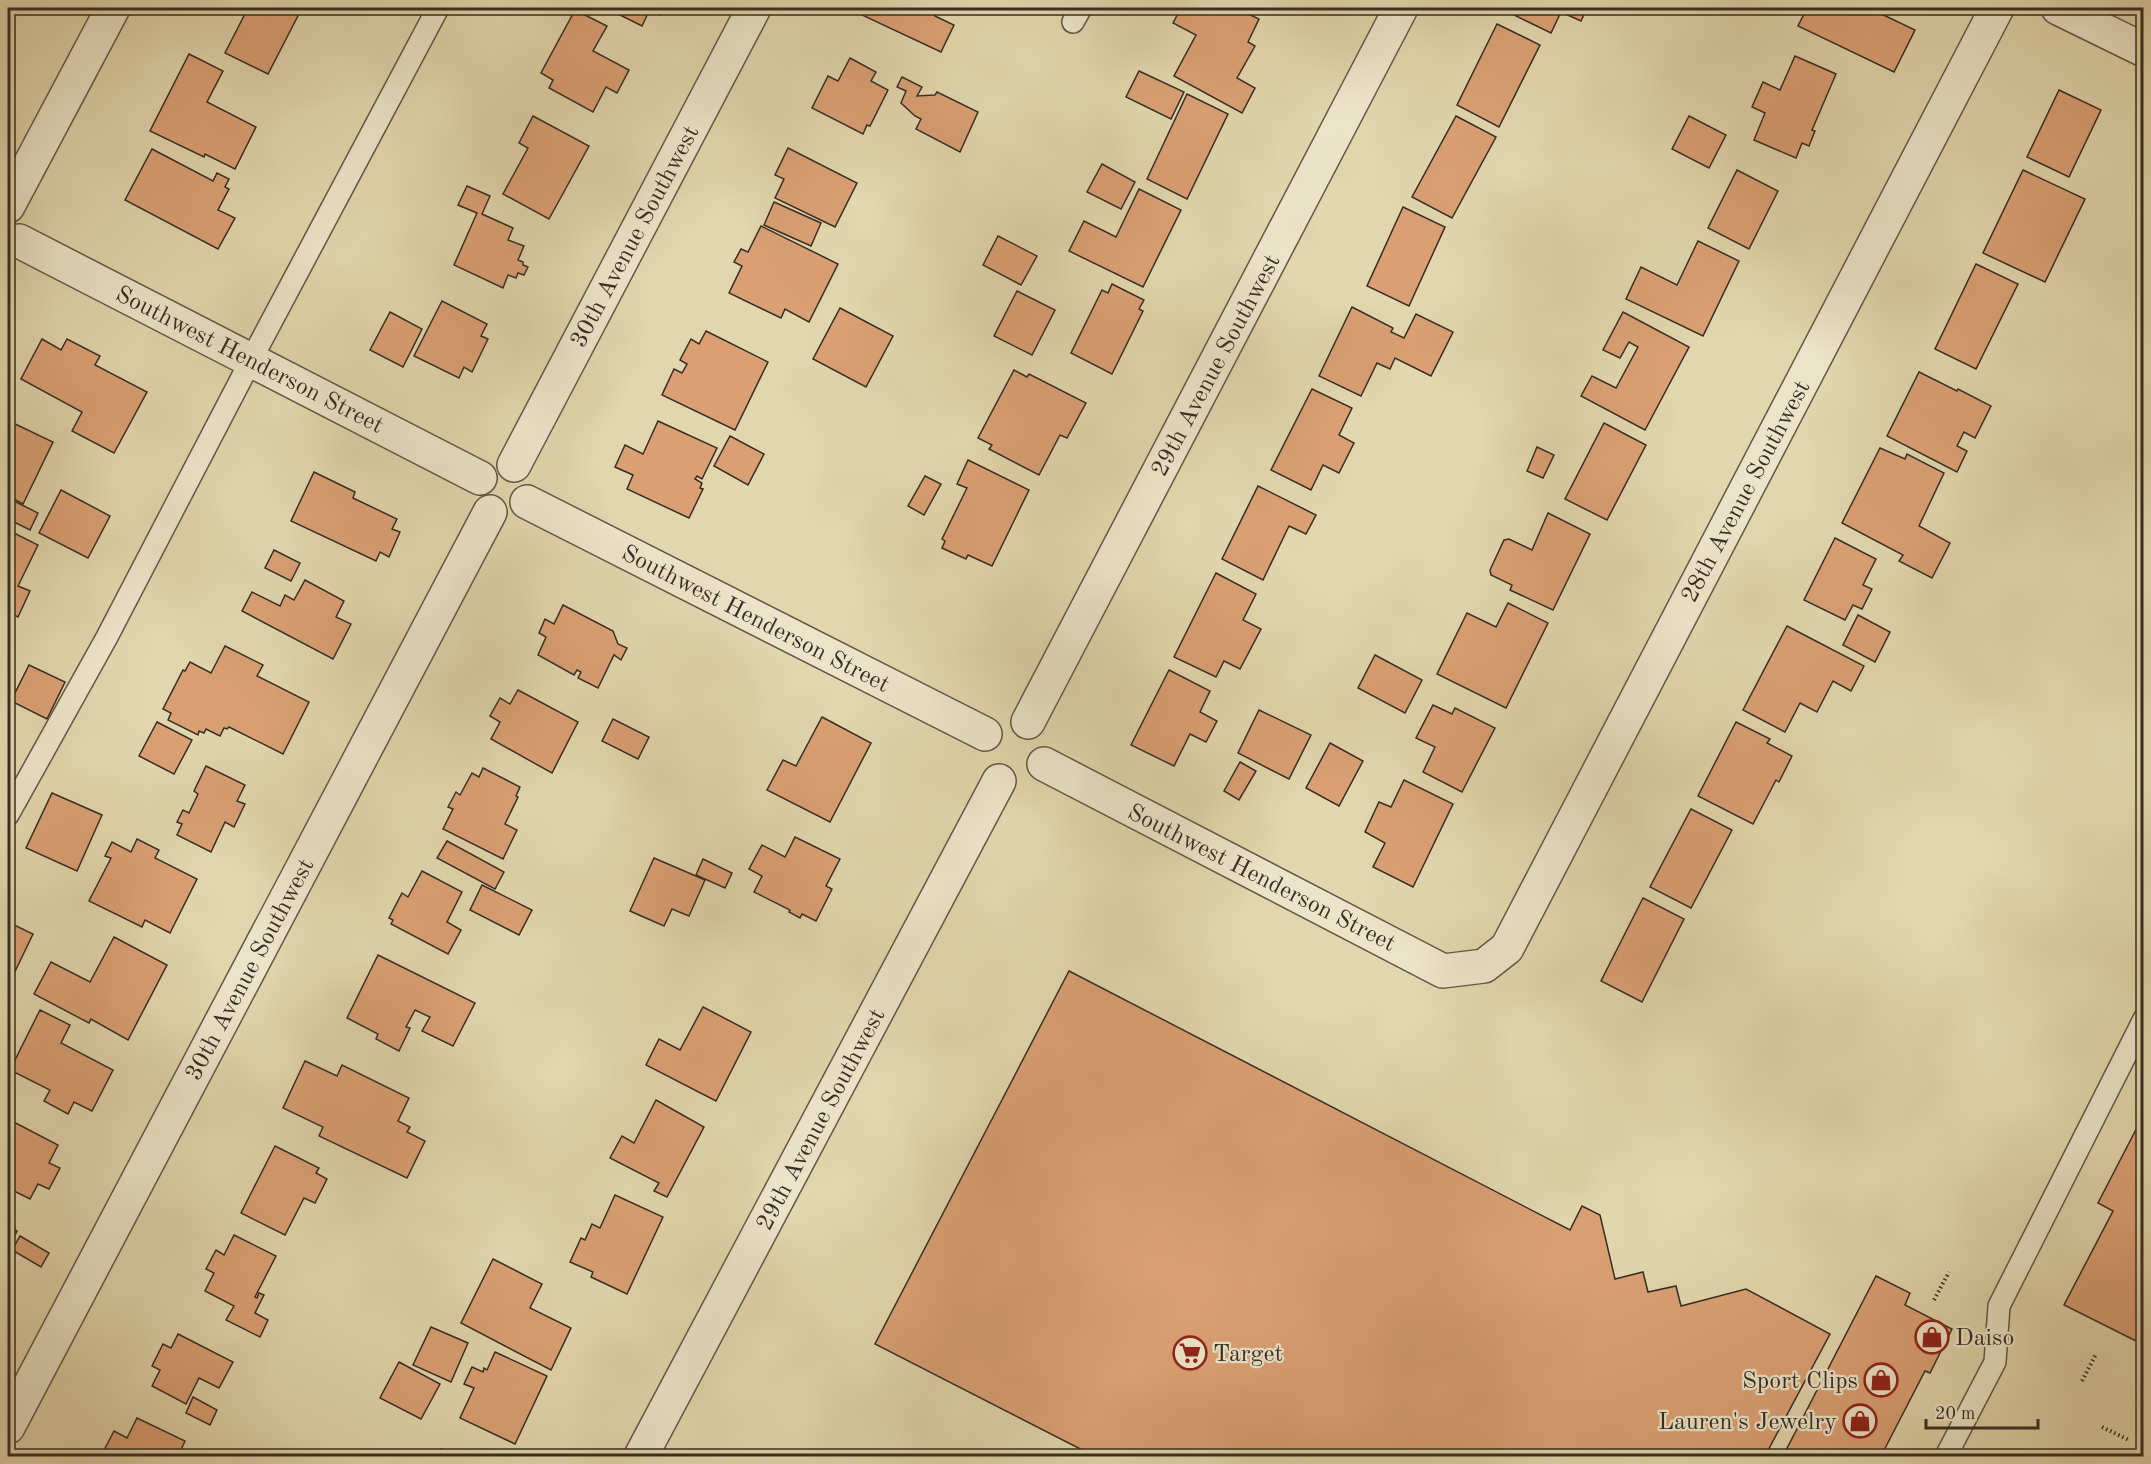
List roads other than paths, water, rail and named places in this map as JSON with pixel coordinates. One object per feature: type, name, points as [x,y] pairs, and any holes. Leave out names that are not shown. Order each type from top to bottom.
[{"type":"street","points":[[13,247],[22,235],[20,218],[8,206],[113,8]]},
{"type":"street","name":"30th Avenue Southwest","points":[[514,465],[754,8]]},
{"type":"street","name":"29th Avenue Southwest","points":[[1028,722],[1401,8]]},
{"type":"street","name":"28th Avenue Southwest","points":[[1484,966],[1507,948],[1997,8]]},
{"type":"street","points":[[2076,11],[2144,50]]},
{"type":"street","name":"Southwest Henderson Street","points":[[13,247],[251,360],[480,478]]},
{"type":"street","points":[[497,463],[514,465],[527,476],[530,493],[527,502],[514,513],[506,515],[490,512],[479,498],[477,489],[480,478],[489,467],[497,463]]},
{"type":"street","name":"Southwest Henderson Street","points":[[527,502],[985,734]]},
{"type":"street","name":"30th Avenue Southwest","points":[[8,1427],[490,512]]},
{"type":"street","points":[[1014,718],[1028,722],[1041,733],[1046,743],[1044,764],[1038,773],[1020,784],[999,781],[983,766],[980,755],[981,743],[985,734],[993,725],[1002,720],[1014,718]]},
{"type":"street","name":"Southwest Henderson Street","points":[[1044,764],[1443,971],[1484,966]]},
{"type":"street","name":"29th Avenue Southwest","points":[[640,1456],[999,781]]},
{"type":"lane","points":[[8,815],[107,638],[251,360],[438,8]]},
{"type":"lane","points":[[1946,1456],[1995,1362],[1999,1306],[2144,1019]]},
{"type":"place","name":"Daiso","points":[[1932,1337]]},
{"type":"place","name":"Target","points":[[1190,1353]]},
{"type":"place","name":"Sport Clips","points":[[1881,1380]]},
{"type":"place","name":"Lauren's Jewelry","points":[[1860,1421]]}]
